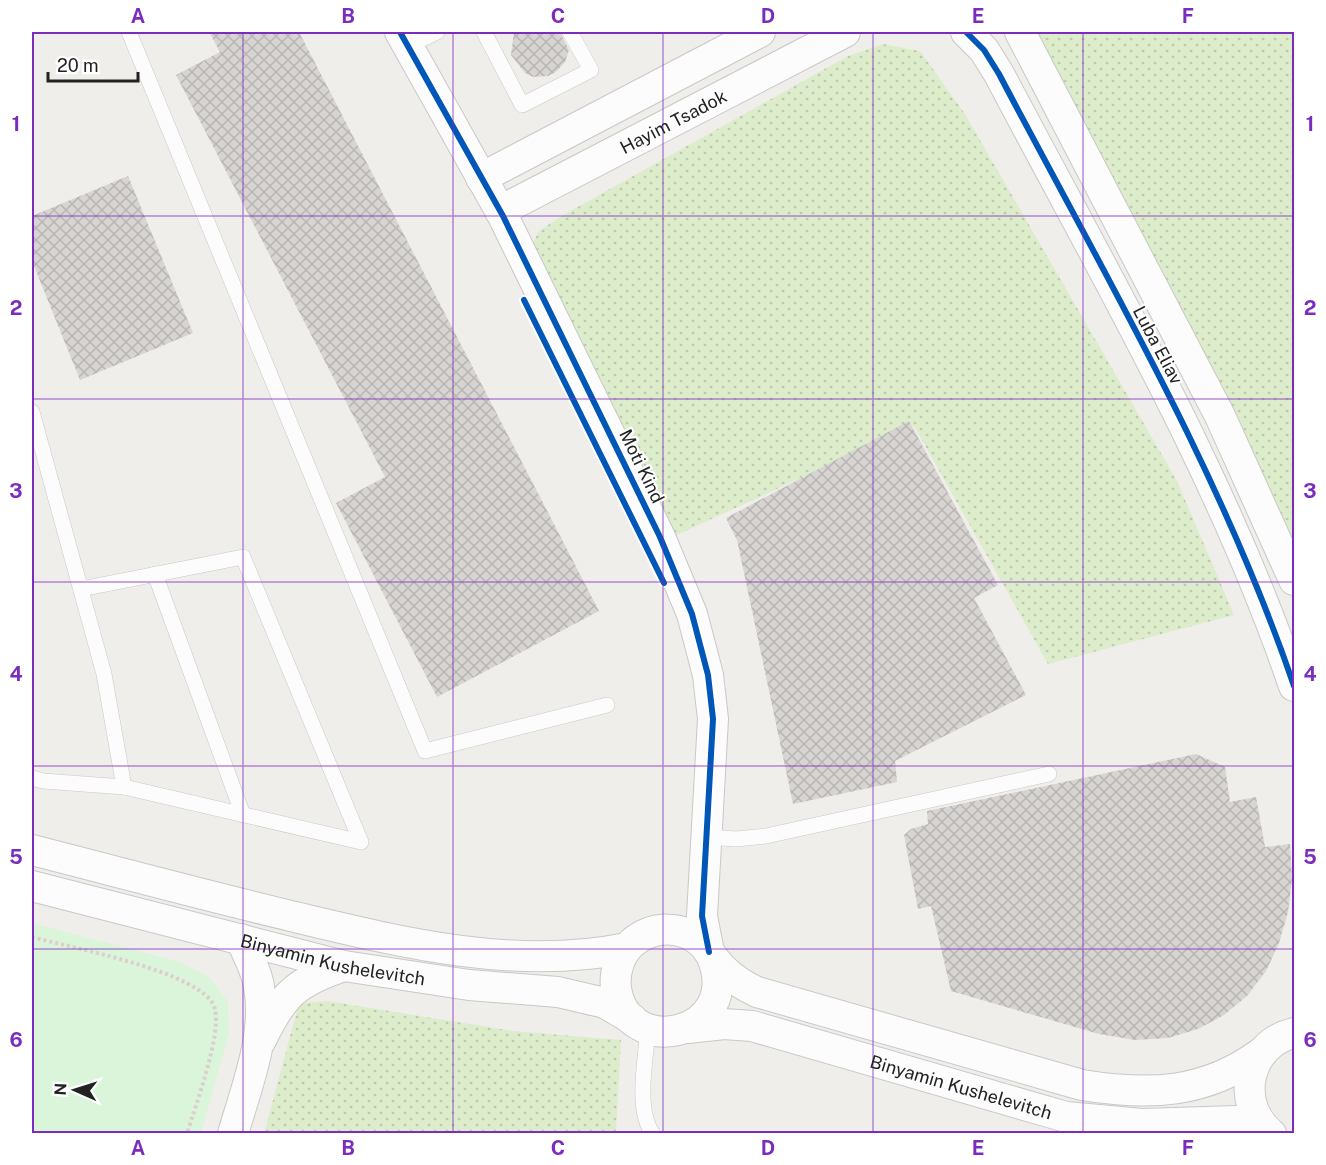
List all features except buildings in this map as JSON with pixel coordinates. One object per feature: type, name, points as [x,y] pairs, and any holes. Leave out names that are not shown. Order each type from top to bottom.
[{"type":"street","points":[[481,178],[760,32]]},
{"type":"street","name":"Hayim Tsadok","points":[[500,210],[845,32]]},
{"type":"street","name":"Luba Eliav","points":[[966,32],[984,50],[999,74],[1198,456],[1243,552],[1294,686]]},
{"type":"street","name":"Luba Eliav","points":[[1020,32],[1225,426],[1294,580]]},
{"type":"street","name":"Moti Kind","points":[[404,39],[500,210],[660,537],[692,614],[708,675],[713,719],[702,915],[711,955]]},
{"type":"street","name":"Binyamin Kushelevitch","points":[[32,850],[371,936],[460,952],[557,955],[607,952],[627,948]]},
{"type":"street","name":"Binyamin Kushelevitch","points":[[32,886],[344,966],[469,985],[558,992],[605,1003],[641,1025]]},
{"type":"street","points":[[673,929],[694,937],[711,955],[718,977],[715,998],[705,1016],[688,1028],[668,1032],[641,1025],[624,1010],[616,990],[617,968],[627,948],[644,934],[673,929]]},
{"type":"street","points":[[241,939],[259,986],[256,1050]]},
{"type":"street","name":"Binyamin Kushelevitch","points":[[711,955],[734,979],[757,992],[1082,1085],[1132,1090],[1196,1086],[1220,1078],[1283,1038]]},
{"type":"street","points":[[233,1134],[256,1050],[274,1014],[302,982],[344,966]]},
{"type":"street","name":"Binyamin Kushelevitch","points":[[688,1028],[724,1024],[752,1026],[1079,1119],[1142,1124],[1237,1121],[1256,1126],[1270,1134]]},
{"type":"street","points":[[1270,1134],[1254,1114],[1248,1090],[1253,1067],[1283,1038]]},
{"type":"lane","points":[[129,32],[425,751],[607,705]]},
{"type":"lane","points":[[404,39],[437,32]]},
{"type":"lane","points":[[484,32],[522,105],[591,70],[570,32]]},
{"type":"lane","points":[[32,412],[104,674],[124,787]]},
{"type":"lane","points":[[32,778],[43,781],[124,787],[361,842],[243,557],[81,588]]},
{"type":"lane","points":[[155,574],[243,815]]},
{"type":"lane","points":[[707,837],[736,839],[766,836],[1049,774]]},
{"type":"lane","points":[[641,1025],[643,1111],[647,1125],[653,1134]]},
{"type":"path","points":[[32,937],[175,975],[200,988],[210,1000],[214,1007],[216,1032],[188,1134]]},
{"type":"green space","points":[[1032,32],[1294,32],[1294,558]]},
{"type":"green space","points":[[883,44],[920,51],[965,114],[1177,481],[1234,615],[1048,664],[914,426],[668,539],[531,247],[539,231],[565,214],[848,56]]},
{"type":"green space","points":[[32,923],[180,962],[209,977],[228,1002],[229,1034],[201,1133],[32,1133]]},
{"type":"green space","points":[[327,1001],[513,1031],[621,1040],[616,1133],[264,1134],[299,1003]]},
{"type":"cycle path","points":[[400,32],[503,216],[660,537],[692,614],[708,675],[713,719],[702,916],[709,952]]},
{"type":"cycle path","points":[[966,32],[984,50],[999,74],[1158,375],[1232,528],[1265,606],[1294,686]]},
{"type":"cycle path","points":[[524,300],[664,583]]}]
